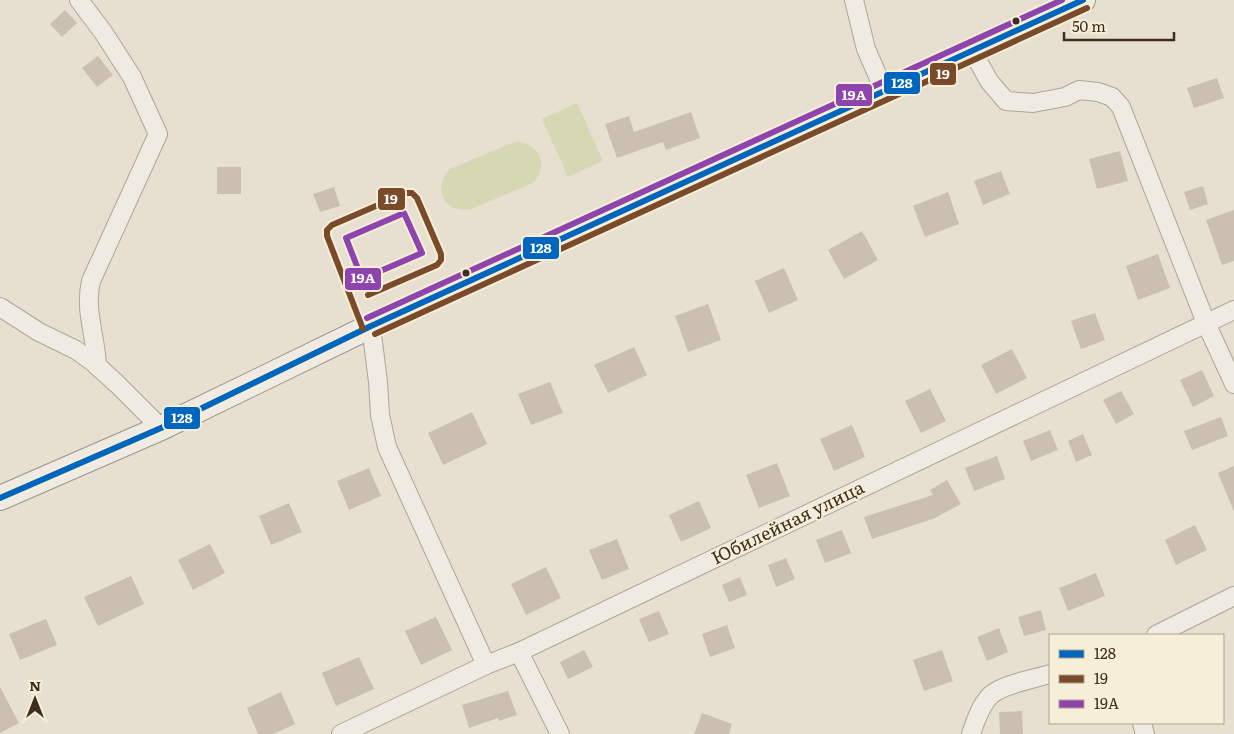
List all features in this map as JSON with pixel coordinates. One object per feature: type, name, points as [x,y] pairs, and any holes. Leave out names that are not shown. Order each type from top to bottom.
[{"type":"street","points":[[79,0],[103,32],[132,77],[158,134],[91,281],[88,293],[89,311],[97,354],[97,366]]},
{"type":"street","points":[[854,0],[866,49],[884,90]]},
{"type":"street","points":[[0,498],[161,428],[371,326],[1083,0]]},
{"type":"street","points":[[972,50],[990,81],[1006,101],[1033,103],[1065,97],[1079,90],[1112,96],[1122,106],[1206,323],[1234,384]]},
{"type":"street","points":[[0,307],[39,332],[76,350],[118,384],[161,428]]},
{"type":"street","name":"Юбилейная улица","points":[[341,734],[486,665],[519,652],[1234,310]]},
{"type":"street","points":[[371,326],[380,415],[386,447],[486,665]]},
{"type":"street","points":[[1158,634],[1234,596]]},
{"type":"street","points":[[519,652],[560,734]]},
{"type":"street","points":[[971,734],[982,708],[991,695],[1004,688],[1049,674]]},
{"type":"green space","points":[[577,103],[603,161],[568,177],[542,119]]},
{"type":"green space","points":[[520,142],[533,148],[540,158],[540,170],[538,177],[533,183],[471,209],[462,210],[447,204],[441,192],[441,184],[450,169],[512,143]]},
{"type":"building","points":[[65,10],[77,23],[62,37],[50,24]]},
{"type":"building","points":[[98,56],[113,75],[97,87],[82,68]]},
{"type":"building","points":[[1217,78],[1224,98],[1194,108],[1187,88]]},
{"type":"building","points":[[691,112],[700,138],[666,150],[663,142],[617,158],[605,124],[629,116],[634,132]]},
{"type":"building","points":[[1120,151],[1128,181],[1097,189],[1089,159]]},
{"type":"building","points":[[217,167],[241,167],[241,194],[217,194]]},
{"type":"building","points":[[1001,171],[1010,194],[983,205],[974,181]]},
{"type":"building","points":[[1203,186],[1208,204],[1190,210],[1184,192]]},
{"type":"building","points":[[334,187],[340,206],[320,212],[313,194]]},
{"type":"building","points":[[948,192],[959,224],[925,237],[913,206]]},
{"type":"building","points":[[1234,210],[1234,261],[1222,265],[1206,220]]},
{"type":"building","points":[[862,231],[878,260],[844,279],[828,250]]},
{"type":"building","points":[[1158,254],[1170,288],[1138,300],[1126,266]]},
{"type":"building","points":[[784,268],[798,300],[769,313],[755,281]]},
{"type":"building","points":[[708,304],[721,340],[688,352],[675,316]]},
{"type":"building","points":[[1095,313],[1105,340],[1081,349],[1071,321]]},
{"type":"building","points":[[634,347],[647,375],[608,393],[594,365]]},
{"type":"building","points":[[1012,349],[1027,378],[996,394],[981,365]]},
{"type":"building","points":[[1202,370],[1214,396],[1193,407],[1180,380]]},
{"type":"building","points":[[550,382],[563,413],[531,425],[518,394]]},
{"type":"building","points":[[930,389],[946,421],[921,433],[905,401]]},
{"type":"building","points":[[1121,391],[1134,414],[1116,424],[1103,400]]},
{"type":"building","points":[[472,412],[487,444],[443,465],[428,433]]},
{"type":"building","points":[[1221,417],[1228,436],[1192,450],[1184,431]]},
{"type":"building","points":[[852,425],[865,457],[834,471],[820,439]]},
{"type":"building","points":[[1050,430],[1058,450],[1031,461],[1023,441]]},
{"type":"building","points":[[1083,434],[1092,455],[1076,462],[1068,441]]},
{"type":"building","points":[[997,456],[1005,479],[974,491],[965,468]]},
{"type":"building","points":[[777,463],[790,496],[759,508],[746,475]]},
{"type":"building","points":[[1234,466],[1234,512],[1218,473]]},
{"type":"building","points":[[369,468],[381,496],[349,510],[337,481]]},
{"type":"building","points":[[947,480],[961,504],[933,519],[872,539],[864,517],[933,495],[930,490]]},
{"type":"building","points":[[699,501],[711,528],[681,542],[669,515]]},
{"type":"building","points":[[289,503],[302,532],[271,545],[259,516]]},
{"type":"building","points":[[1195,525],[1207,550],[1176,565],[1165,540]]},
{"type":"building","points":[[842,530],[851,553],[825,563],[816,540]]},
{"type":"building","points":[[617,539],[629,569],[602,580],[589,550]]},
{"type":"building","points":[[210,544],[225,573],[193,590],[178,560]]},
{"type":"building","points":[[786,558],[795,579],[776,587],[768,565]]},
{"type":"building","points":[[546,567],[561,598],[526,615],[511,584]]},
{"type":"building","points":[[1096,573],[1105,596],[1068,611],[1059,588]]},
{"type":"building","points":[[131,576],[144,604],[98,626],[84,597]]},
{"type":"building","points":[[740,577],[747,595],[729,602],[722,585]]},
{"type":"building","points":[[1041,610],[1046,630],[1024,636],[1018,617]]},
{"type":"building","points":[[659,611],[669,634],[649,642],[639,619]]},
{"type":"building","points":[[436,617],[452,650],[421,665],[405,631]]},
{"type":"building","points":[[46,619],[57,645],[20,660],[9,634]]},
{"type":"building","points":[[727,625],[735,648],[710,657],[702,634]]},
{"type":"building","points":[[999,628],[1008,652],[987,661],[977,637]]},
{"type":"building","points":[[584,650],[593,667],[568,679],[560,662]]},
{"type":"building","points":[[942,650],[953,681],[924,691],[913,660]]},
{"type":"building","points":[[359,657],[374,689],[336,706],[322,673]]},
{"type":"building","points":[[0,687],[19,723],[0,733]]},
{"type":"building","points":[[508,691],[517,715],[499,721],[498,718],[469,728],[462,705]]},
{"type":"building","points":[[281,692],[295,724],[273,734],[258,734],[247,708]]},
{"type":"building","points":[[1022,711],[1023,734],[1000,734],[999,712]]},
{"type":"building","points":[[702,713],[732,724],[729,734],[694,734]]},
{"type":"transit line","name":"19А","points":[[367,318],[1062,0]]},
{"type":"transit line","name":"128","points":[[0,498],[161,428],[371,326],[1083,0]]},
{"type":"transit line","name":"19","points":[[375,334],[1087,8]]},
{"type":"transit line","name":"19","points":[[363,329],[327,236],[327,230],[332,225],[406,193],[412,193],[417,198],[441,254],[441,260],[437,265],[368,295]]},
{"type":"transit line","name":"19А","points":[[404,213],[422,253],[362,279],[346,238],[404,213]]}]
